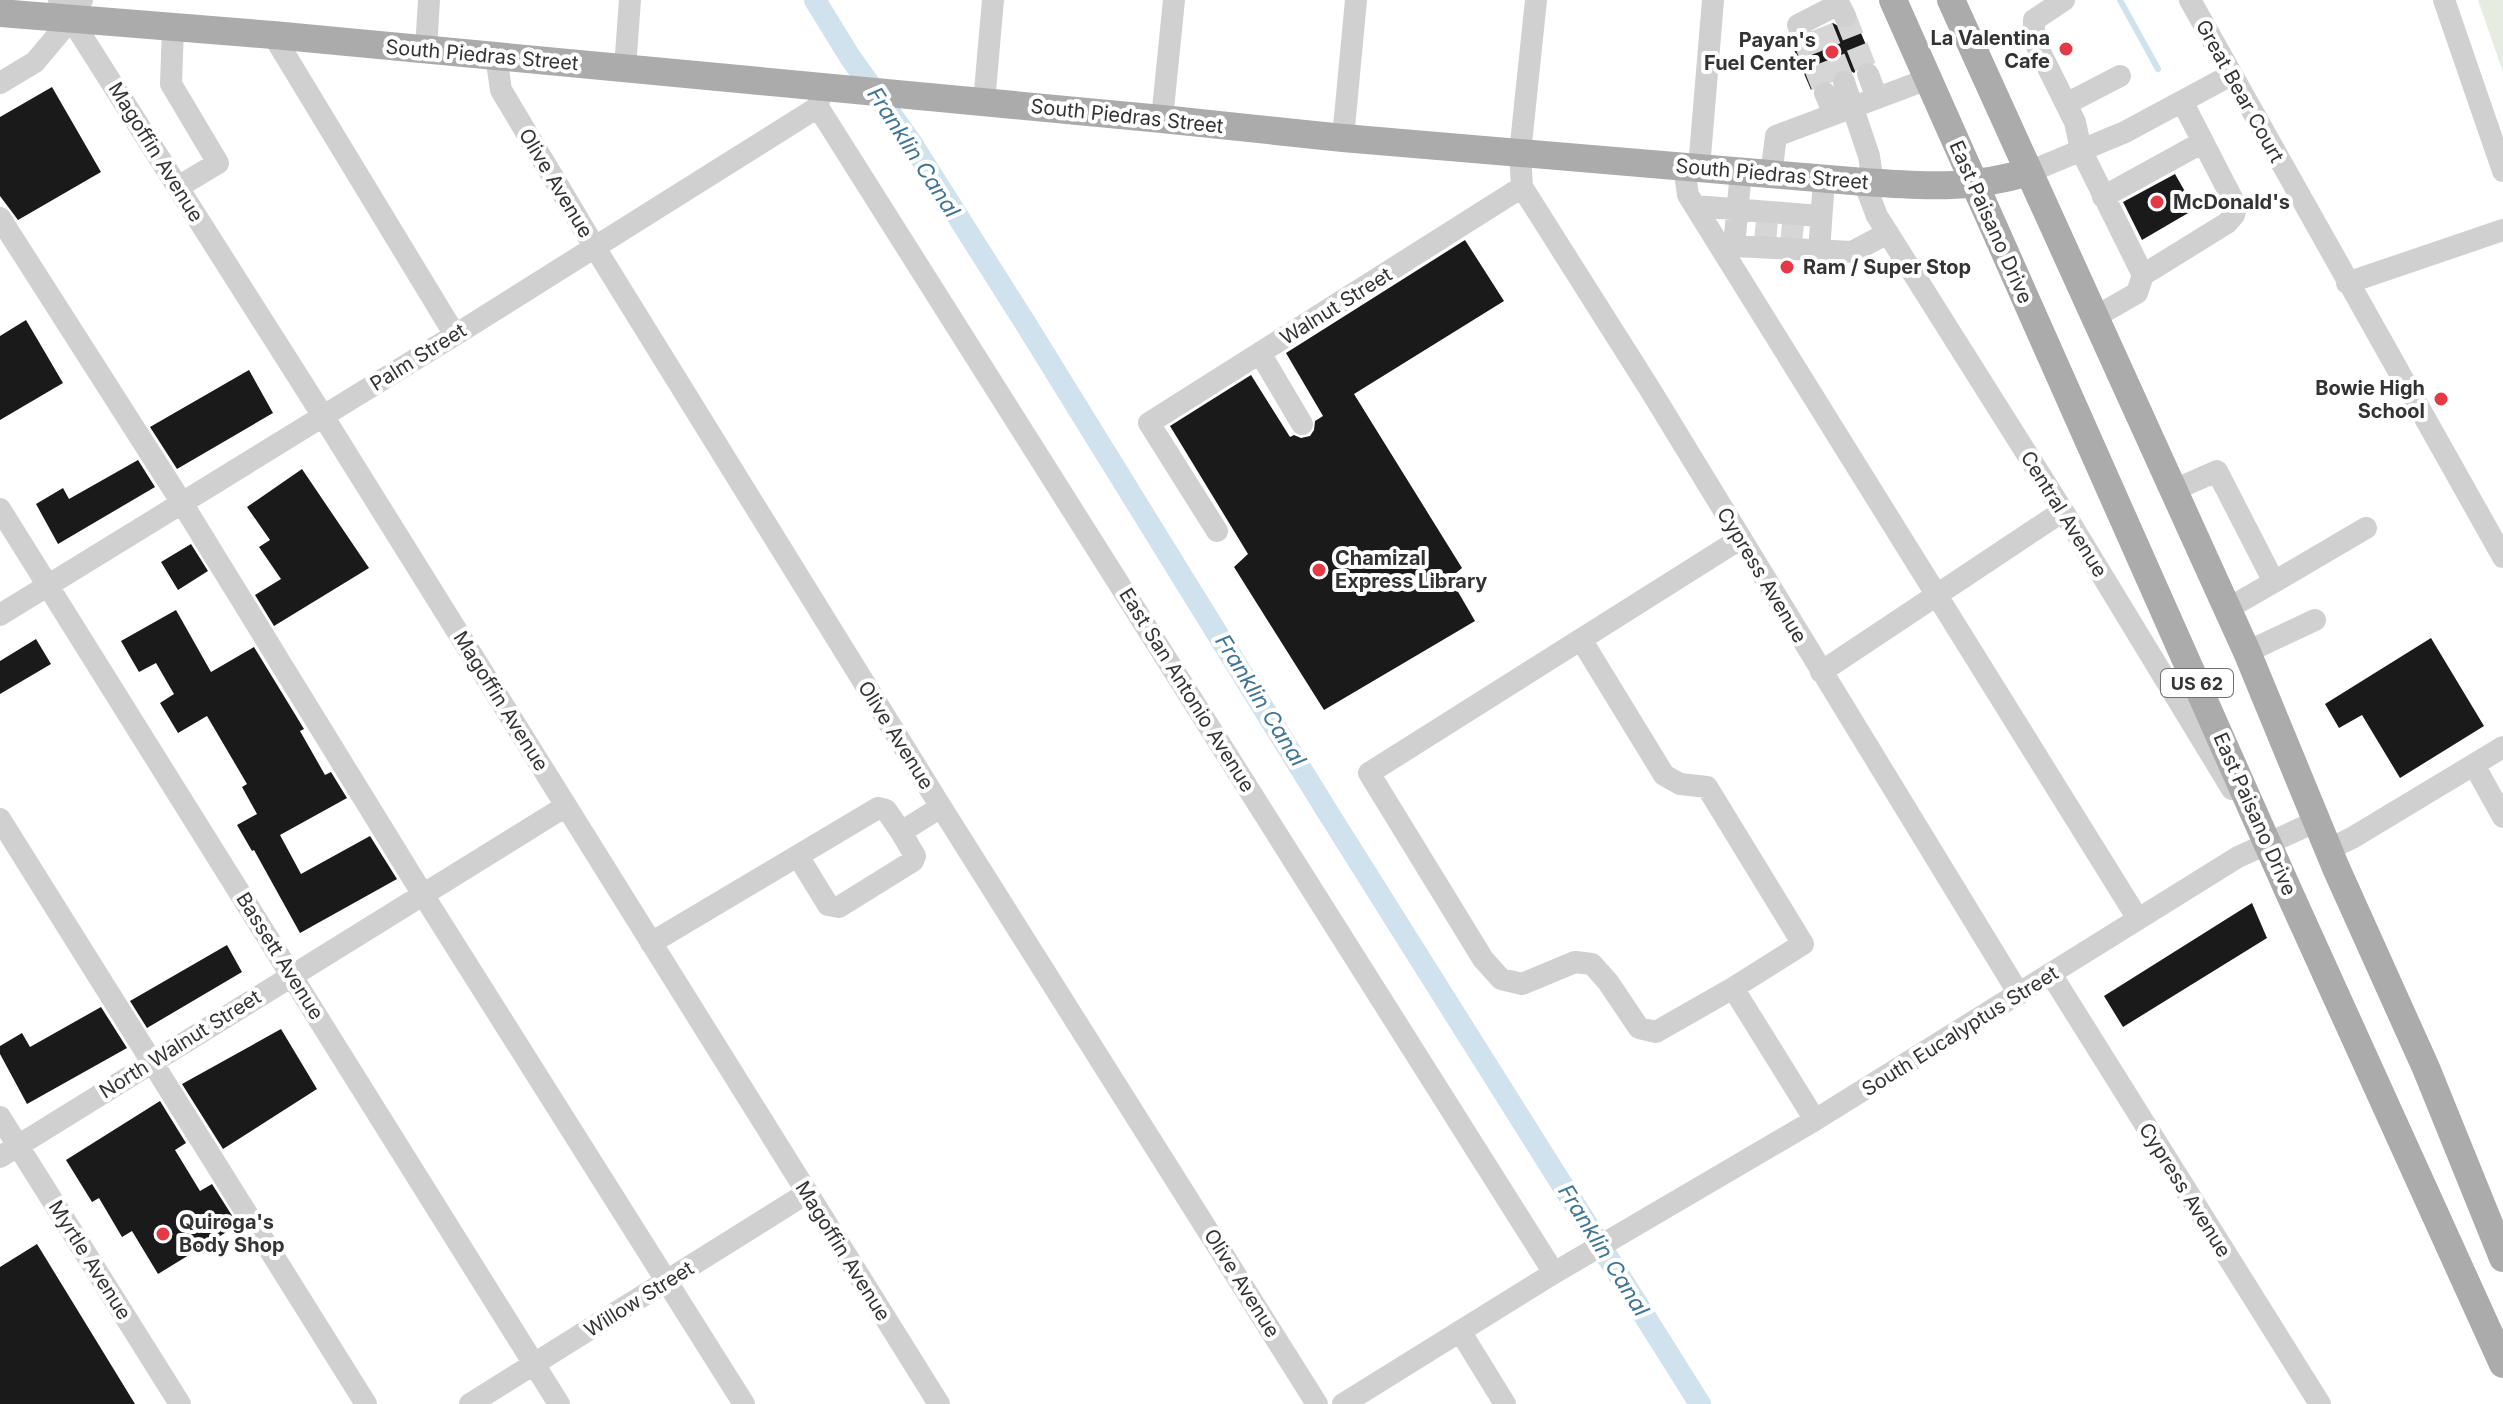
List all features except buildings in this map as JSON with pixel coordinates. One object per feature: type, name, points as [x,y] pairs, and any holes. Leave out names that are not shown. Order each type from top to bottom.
[{"type":"main road","name":"East Paisano Drive","points":[[1893,0],[2288,890],[2503,1364]]},
{"type":"main road","name":"US 62","points":[[1951,0],[2247,652],[2329,849],[2426,1068],[2503,1258]]},
{"type":"main road","name":"South Piedras Street","points":[[0,13],[71,6],[173,27],[625,68],[819,97],[850,90],[1343,138],[1771,175],[1943,187],[1974,185],[2029,172]]},
{"type":"street","points":[[426,49],[429,0]]},
{"type":"street","points":[[625,68],[630,0]]},
{"type":"street","points":[[984,102],[993,0]]},
{"type":"street","points":[[1162,119],[1174,0]]},
{"type":"street","points":[[1343,138],[1356,0]]},
{"type":"street","name":"Cypress Avenue","points":[[1536,0],[1520,153],[1522,187],[2019,994]]},
{"type":"street","points":[[1713,0],[1688,195],[1729,248],[1936,594],[2138,919]]},
{"type":"street","points":[[2064,0],[2034,20],[2034,40],[2075,122],[2081,150],[2143,275]]},
{"type":"street","name":"Great Bear Court","points":[[2190,0],[2503,557]]},
{"type":"street","points":[[2444,0],[2503,171]]},
{"type":"street","points":[[1815,15],[1839,4],[1845,16]]},
{"type":"street","points":[[0,83],[35,62],[71,6]]},
{"type":"street","name":"Magoffin Avenue","points":[[71,6],[178,187],[939,1404]]},
{"type":"street","points":[[173,27],[171,84],[218,163],[178,187]]},
{"type":"street","points":[[273,35],[455,335]]},
{"type":"street","name":"Olive Avenue","points":[[496,56],[501,90],[594,246],[941,807],[1317,1404]]},
{"type":"street","points":[[1868,74],[1877,98]]},
{"type":"street","name":"South Piedras Street","points":[[2029,172],[2125,132],[2231,75]]},
{"type":"street","points":[[2066,104],[2120,76]]},
{"type":"street","points":[[1771,175],[1776,136],[1839,99],[1877,98],[1928,79]]},
{"type":"street","name":"Palm Street","points":[[0,615],[455,335],[819,97]]},
{"type":"street","name":"East San Antonio Avenue","points":[[819,97],[1554,1273]]},
{"type":"street","name":"Central Avenue","points":[[1839,99],[1869,156],[1868,182],[1875,213],[2063,511],[2230,787],[2269,843]]},
{"type":"street","points":[[2095,317],[2137,293],[2143,275],[2227,223],[2234,215],[2236,206],[2183,103]]},
{"type":"street","points":[[2103,197],[2203,142]]},
{"type":"street","points":[[1729,248],[1741,172]]},
{"type":"street","points":[[1819,252],[1824,179]]},
{"type":"street","name":"Walnut Street","points":[[1217,531],[1149,423],[1522,187]]},
{"type":"street","points":[[1695,206],[1737,209],[1766,231],[1792,233],[1820,216]]},
{"type":"street","points":[[0,218],[182,503],[422,893],[744,1404]]},
{"type":"street","points":[[2347,283],[2503,230]]},
{"type":"street","points":[[1729,248],[1766,231],[1792,233],[1819,252],[1852,252],[1888,233]]},
{"type":"street","points":[[1260,353],[1302,424]]},
{"type":"street","points":[[2174,490],[2217,471],[2274,582]]},
{"type":"street","name":"Bassett Avenue","points":[[0,509],[559,1404]]},
{"type":"street","points":[[1821,672],[2063,511]]},
{"type":"street","points":[[2227,609],[2366,528]]},
{"type":"street","points":[[1582,641],[1664,775],[1680,784],[1707,787],[1803,944],[1656,1032],[1639,1028],[1592,964],[1575,962],[1522,984],[1501,979],[1483,959],[1369,773],[1740,539]]},
{"type":"street","points":[[2247,652],[2315,620]]},
{"type":"street","points":[[2329,849],[2503,747]]},
{"type":"street","points":[[2474,765],[2503,817]]},
{"type":"street","name":"North Walnut Street","points":[[9,1151],[566,806]]},
{"type":"street","points":[[901,832],[941,807]]},
{"type":"street","points":[[651,943],[878,808],[886,810],[915,856],[913,861],[834,908],[828,905],[798,856]]},
{"type":"street","points":[[0,819],[366,1404]]},
{"type":"street","name":"South Eucalyptus Street","points":[[1343,1404],[1554,1273],[1815,1120],[2238,857],[2317,821]]},
{"type":"street","name":"Cypress Avenue","points":[[2051,974],[2320,1404]]},
{"type":"street","points":[[1733,988],[1815,1120]]},
{"type":"street","name":"Myrtle Avenue","points":[[0,1117],[9,1151],[180,1404]]},
{"type":"street","name":"Willow Street","points":[[470,1404],[807,1193]]},
{"type":"street","points":[[1460,1331],[1505,1404]]},
{"type":"shaded area","points":[[2478,0],[2503,0],[2503,72]]},
{"type":"waterway","name":"Franklin Canal","points":[[815,0],[850,57],[910,141],[1024,321],[1327,811],[1700,1404]]},
{"type":"waterway","points":[[2120,0],[2158,69]]},
{"type":"tunnel","points":[[1845,16],[1868,74]]},
{"type":"tunnel","points":[[1822,27],[1844,82]]},
{"type":"tunnel","points":[[1802,35],[1825,93]]},
{"type":"tunnel","points":[[1765,241],[1767,221]]},
{"type":"tunnel","points":[[1791,243],[1793,224]]},
{"type":"place","name":"La Valentina Cafe","points":[[2066,49]]},
{"type":"place","name":"Payan's Fuel Center","points":[[1832,52]]},
{"type":"place","name":"McDonald's","points":[[2157,202]]},
{"type":"place","name":"Ram / Super Stop","points":[[1787,267]]},
{"type":"place","name":"Bowie High School","points":[[2441,399]]},
{"type":"place","name":"Chamizal Express Library","points":[[1319,570]]},
{"type":"place","name":"Quiroga's Body Shop","points":[[163,1234]]}]
